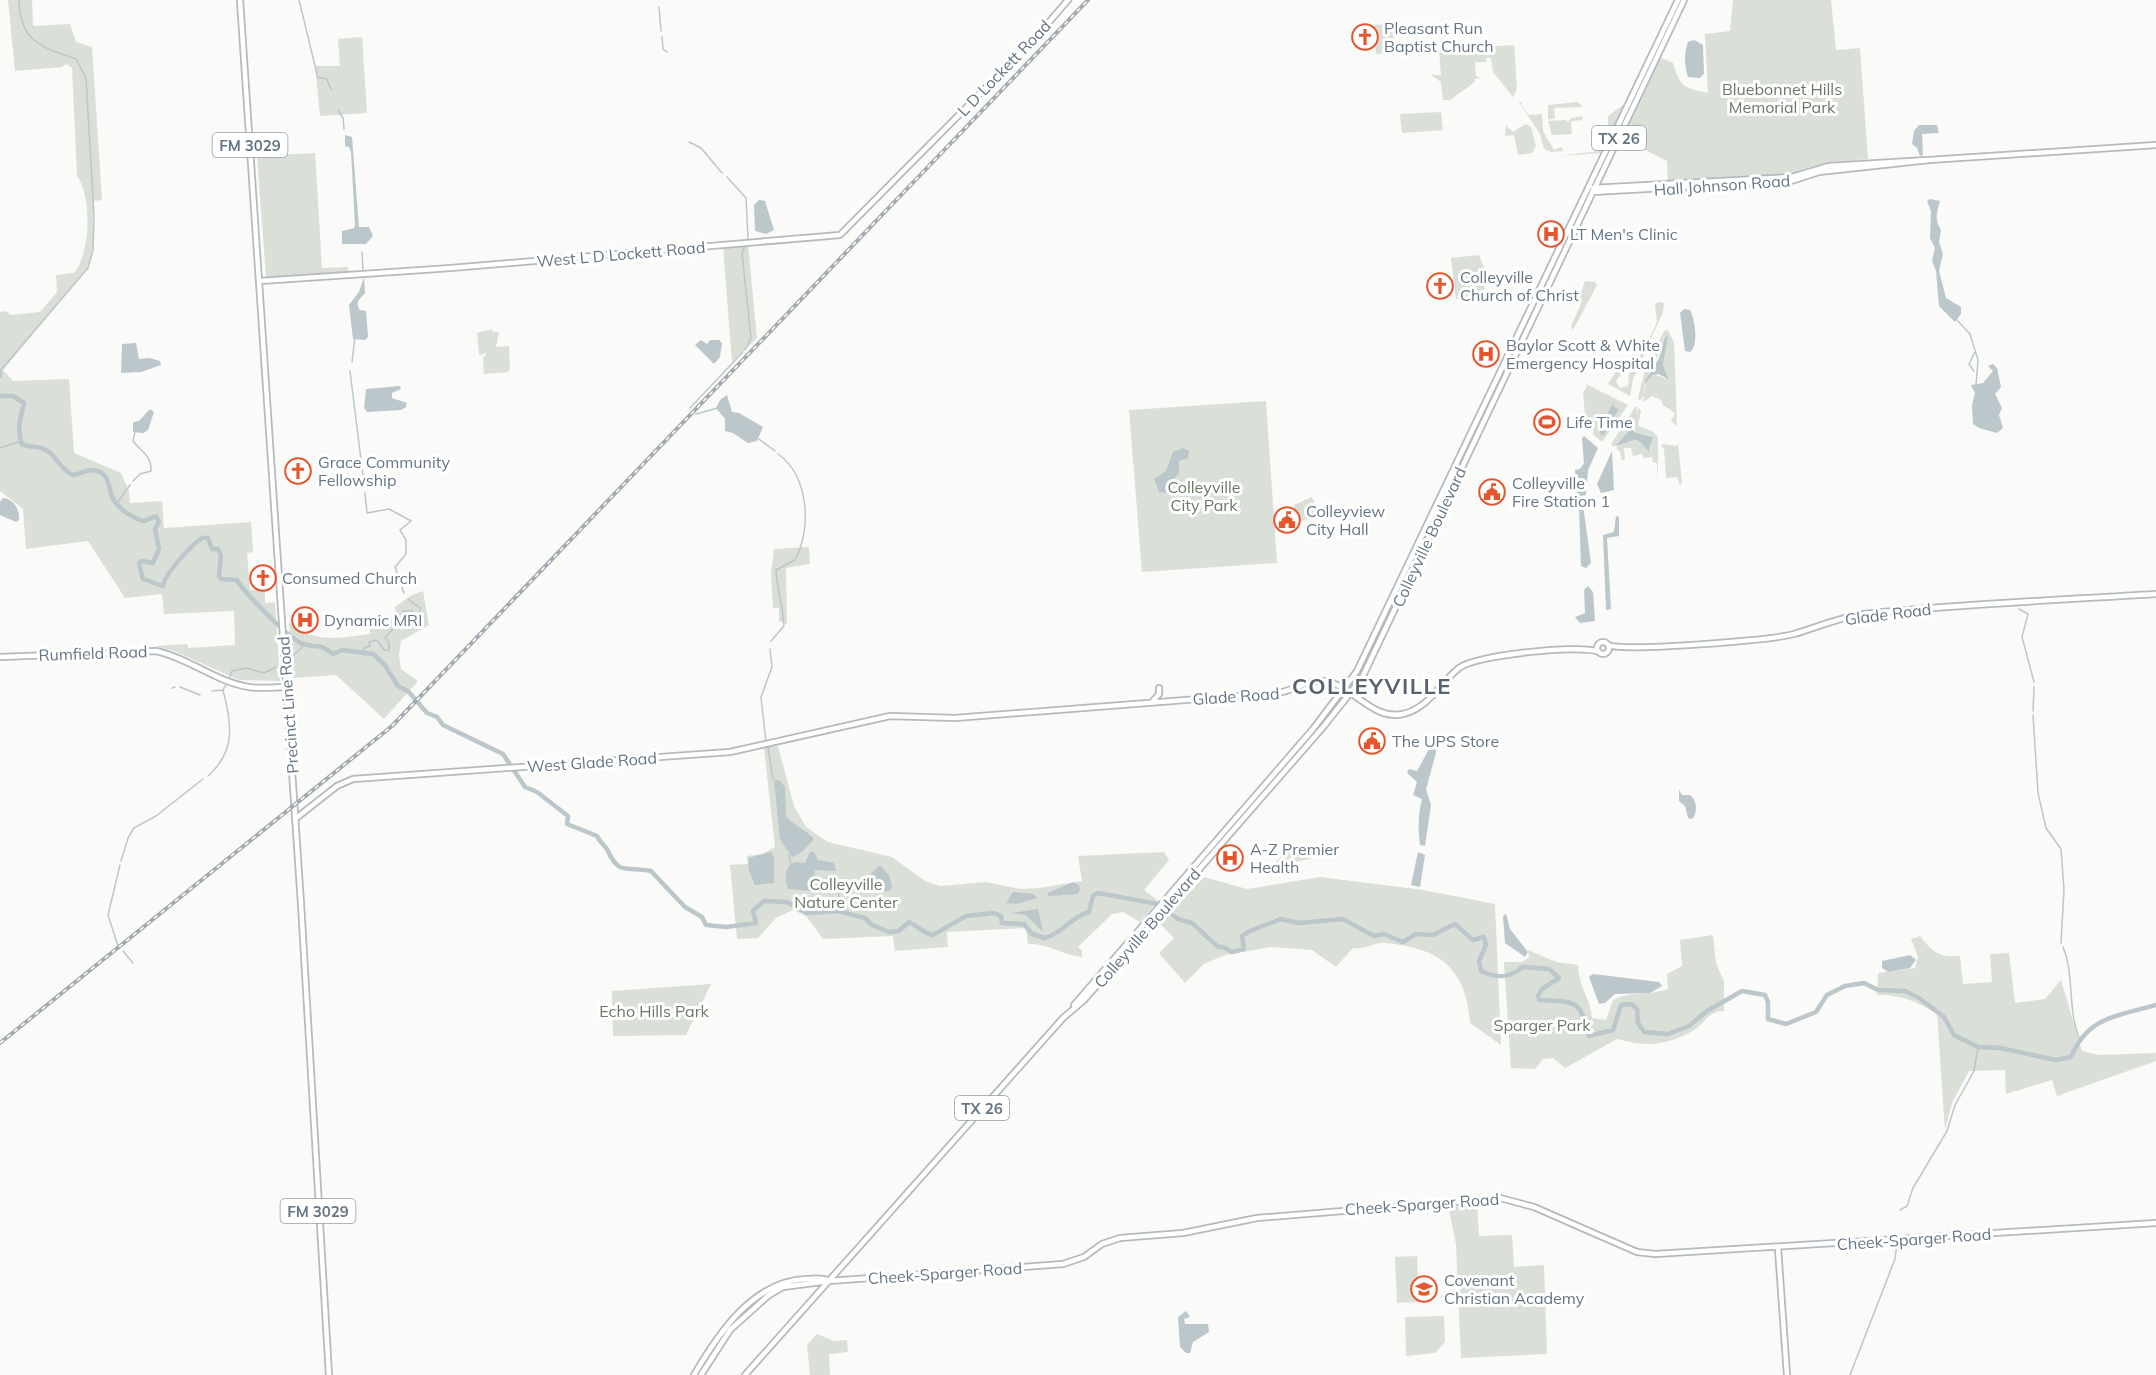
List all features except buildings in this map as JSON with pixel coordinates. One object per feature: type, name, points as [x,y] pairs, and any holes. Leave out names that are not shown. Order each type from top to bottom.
[{"type":"main road","name":"Precinct Line Road","points":[[240,0],[284,638],[329,1375]]},
{"type":"main road","name":"L D Lockett Road","points":[[940,135],[1038,35],[1068,0]]},
{"type":"main road","name":"Colleyville Boulevard","points":[[1648,70],[1678,0]]},
{"type":"main road","name":"Colleyville Boulevard","points":[[1174,893],[1304,744],[1344,690],[1367,654],[1467,457],[1591,190],[1684,0]]},
{"type":"main road","name":"West L D Lockett Road","points":[[260,281],[836,236],[852,226],[940,135]]},
{"type":"main road","name":"Hall Johnson Road","points":[[1591,190],[1792,177],[1828,166],[2156,145]]},
{"type":"main road","name":"Hall Johnson Road","points":[[1591,190],[1634,192],[1791,181],[1819,172],[1927,160]]},
{"type":"main road","points":[[1634,192],[1646,186]]},
{"type":"main road","name":"Colleyville Boulevard","points":[[745,1375],[1073,1008],[1115,965],[1174,893],[1350,693],[1365,672],[1452,483],[1462,453],[1591,190]]},
{"type":"main road","points":[[1462,453],[1467,457]]},
{"type":"main road","name":"Glade Road","points":[[898,716],[950,718],[1286,692],[1319,681],[1328,682],[1382,712],[1401,714],[1422,706],[1459,668],[1476,659],[1579,650],[1602,642],[1622,647],[1783,636],[1862,614],[2156,594]]},
{"type":"main road","points":[[1598,645],[1599,652]]},
{"type":"main road","points":[[1608,645],[1608,652]]},
{"type":"main road","name":"Glade Road","points":[[1579,650],[1603,654],[1622,647]]},
{"type":"main road","name":"Rumfield Road","points":[[0,657],[156,651],[180,658],[237,684],[248,687],[287,687]]},
{"type":"main road","points":[[1149,703],[1158,698],[1159,688]]},
{"type":"main road","name":"West Glade Road","points":[[295,819],[337,786],[353,779],[730,752],[898,716]]},
{"type":"main road","name":"Colleyville Boulevard","points":[[1094,985],[1109,962],[1151,921]]},
{"type":"main road","points":[[1109,962],[1115,965]]},
{"type":"main road","points":[[1100,963],[1102,971]]},
{"type":"main road","name":"Cheek-Sparger Road","points":[[829,1281],[1063,1264],[1120,1238],[1183,1233],[1257,1218],[1500,1198],[1534,1207],[1617,1245],[1645,1254],[1778,1248],[2156,1223]]},
{"type":"main road","points":[[1778,1248],[1787,1375]]},
{"type":"main road","points":[[694,1375],[726,1326],[762,1294],[792,1280],[824,1279],[829,1281]]},
{"type":"main road","points":[[701,1375],[730,1330],[769,1295],[794,1285],[829,1281]]},
{"type":"green space","points":[[8,0],[32,0],[33,26],[70,24],[76,42],[92,47],[102,200],[93,201],[93,250],[88,268],[3,370],[13,381],[69,379],[74,453],[121,473],[129,491],[130,503],[162,501],[164,528],[251,522],[253,552],[247,553],[250,590],[265,590],[265,603],[275,602],[280,681],[239,680],[174,651],[155,646],[187,644],[188,648],[235,645],[234,611],[164,614],[162,594],[125,598],[88,541],[26,549],[23,509],[0,491],[0,312],[6,311],[11,315],[40,312],[57,292],[56,275],[74,273],[83,253],[88,226],[86,198],[77,176],[72,68],[66,64],[62,67],[15,71]]},
{"type":"green space","name":"Bluebonnet Hills Memorial Park","points":[[1733,0],[1831,0],[1836,50],[1860,48],[1868,159],[1827,163],[1790,174],[1668,182],[1667,161],[1621,138],[1659,57],[1673,63],[1681,82],[1688,88],[1708,93],[1705,34],[1730,31]]},
{"type":"green space","points":[[1393,24],[1394,52],[1376,54],[1374,25]]},
{"type":"green space","points":[[362,37],[367,113],[320,116],[315,66],[340,66],[338,39]]},
{"type":"green space","points":[[1514,45],[1517,89],[1513,97],[1493,72],[1491,58],[1486,58],[1486,62],[1475,62],[1476,76],[1480,78],[1474,79],[1475,82],[1450,100],[1443,100],[1441,82],[1431,75],[1441,75],[1439,50]]},
{"type":"green space","points":[[1519,102],[1522,102],[1521,104],[1529,115],[1542,114],[1543,131],[1554,150],[1562,147],[1563,151],[1551,152],[1544,149],[1540,134]]},
{"type":"green space","points":[[1578,102],[1583,107],[1554,108],[1555,118],[1548,120],[1548,105]]},
{"type":"green space","points":[[1626,103],[1601,153],[1559,156],[1598,151],[1599,142],[1608,134],[1608,116]]},
{"type":"green space","points":[[1441,112],[1443,130],[1402,133],[1400,114]]},
{"type":"green space","points":[[1582,116],[1583,120],[1571,121],[1572,134],[1552,135],[1548,121],[1566,120],[1568,122],[1571,118]]},
{"type":"green space","points":[[1526,124],[1531,127],[1536,146],[1532,153],[1518,155],[1514,135],[1505,136],[1506,126],[1513,132]]},
{"type":"green space","points":[[315,153],[322,268],[348,267],[348,272],[266,277],[257,156]]},
{"type":"green space","points":[[748,244],[757,338],[732,362],[723,246]]},
{"type":"green space","points":[[1479,255],[1485,270],[1484,297],[1456,299],[1451,258]]},
{"type":"green space","points":[[1585,281],[1595,282],[1597,285],[1573,330],[1571,326],[1581,304],[1561,294],[1576,300],[1576,296],[1580,296]]},
{"type":"green space","points":[[1658,302],[1664,303],[1663,312],[1633,379],[1630,396],[1608,384],[1622,362],[1638,357],[1643,352],[1657,322],[1655,305]],"holes":[[[1629,363],[1635,363],[1635,367],[1629,373],[1628,386],[1620,388],[1616,381]]]},
{"type":"green space","points":[[492,329],[493,332],[499,332],[496,347],[509,346],[510,369],[508,372],[484,374],[483,358],[487,353],[479,355],[477,333]]},
{"type":"green space","points":[[1668,330],[1674,343],[1677,426],[1671,421],[1675,413],[1663,405],[1661,400],[1652,396],[1643,402],[1644,395],[1640,401],[1638,398],[1645,371],[1664,331]],"holes":[[[1664,336],[1668,338],[1663,365],[1669,380],[1653,374],[1646,382],[1644,395],[1646,380],[1659,352]]]},
{"type":"green space","points":[[1586,384],[1628,405],[1602,442],[1593,434],[1593,426],[1586,428],[1583,392],[1587,387]]},
{"type":"green space","name":"Colleyville City Park","points":[[1266,401],[1277,563],[1142,572],[1129,410]]},
{"type":"green space","points":[[1637,407],[1636,412],[1639,408],[1641,411],[1638,426],[1652,431],[1658,437],[1658,485],[1657,463],[1653,462],[1652,457],[1644,458],[1642,454],[1633,456],[1631,448],[1624,448],[1625,460],[1622,460],[1616,448],[1626,441],[1633,440],[1645,444],[1648,451],[1651,449],[1652,436],[1635,432],[1634,416],[1629,431],[1614,447],[1611,444]]},
{"type":"green space","points":[[1678,443],[1682,483],[1680,486],[1677,477],[1666,478],[1664,448],[1661,447],[1663,444],[1677,446]]},
{"type":"green space","points":[[1312,497],[1319,515],[1300,522],[1294,505]]},
{"type":"green space","points":[[809,547],[810,564],[786,568],[787,624],[779,621],[779,608],[773,608],[771,574],[774,549]]},
{"type":"green space","points":[[423,591],[429,625],[401,641],[399,655],[401,669],[418,681],[384,719],[336,675],[293,678],[289,622],[307,634],[317,637],[337,638],[370,634],[370,620],[396,618],[395,607],[412,595]]},
{"type":"green space","name":"Colleyville Nature Center","points":[[778,746],[794,806],[806,827],[828,842],[892,857],[925,881],[940,886],[986,882],[1020,889],[1082,881],[1078,856],[1164,852],[1169,860],[1144,890],[1158,901],[1140,922],[1123,912],[1112,914],[1078,947],[1082,950],[1082,957],[1042,945],[1028,944],[1026,928],[947,932],[948,947],[895,951],[893,936],[823,939],[806,916],[793,910],[776,918],[758,938],[737,939],[730,865],[748,864],[747,856],[762,854],[775,847],[764,748]]},
{"type":"green space","points":[[1328,847],[1328,855],[1272,867],[1286,850],[1310,852]]},
{"type":"green space","points":[[1204,877],[1247,889],[1320,877],[1423,890],[1495,904],[1501,1045],[1470,1023],[1463,988],[1456,974],[1435,956],[1404,946],[1381,943],[1353,948],[1336,967],[1312,950],[1271,947],[1225,955],[1204,964],[1185,983],[1159,953],[1174,938],[1160,924]]},
{"type":"green space","name":"Sparger Park","points":[[1713,935],[1716,963],[1724,982],[1724,1011],[1714,1013],[1694,1030],[1665,1042],[1647,1044],[1617,1039],[1565,1068],[1553,1058],[1543,1059],[1535,1069],[1511,1068],[1504,962],[1522,962],[1529,957],[1528,950],[1556,962],[1578,965],[1580,980],[1592,1018],[1606,1020],[1613,1000],[1619,997],[1668,989],[1667,974],[1682,966],[1680,940]]},
{"type":"green space","points":[[1920,936],[1937,953],[1960,956],[1963,984],[1992,982],[1990,954],[2009,953],[2015,1003],[2045,999],[2061,980],[2082,1051],[2098,1055],[2156,1053],[2156,1061],[2057,1096],[2052,1080],[2006,1094],[2005,1070],[1969,1071],[1952,1103],[1945,1130],[1937,1014],[1908,1000],[1877,995],[1878,973],[1915,968],[1918,957],[1911,939]]},
{"type":"green space","name":"Echo Hills Park","points":[[711,984],[686,1035],[613,1036],[612,991]]},
{"type":"green space","points":[[1477,1203],[1479,1236],[1512,1235],[1514,1267],[1544,1265],[1547,1354],[1461,1358],[1456,1244],[1448,1205]]},
{"type":"green space","points":[[1417,1256],[1419,1302],[1397,1303],[1395,1257]]},
{"type":"green space","points":[[1444,1316],[1445,1342],[1435,1353],[1406,1356],[1405,1317]]},
{"type":"green space","points":[[817,1334],[834,1341],[847,1340],[848,1352],[829,1354],[830,1375],[810,1375],[807,1345]]},
{"type":"shaded area","points":[[1694,40],[1703,45],[1704,74],[1700,78],[1688,77],[1685,65],[1688,42]]},
{"type":"shaded area","points":[[1919,125],[1937,125],[1939,133],[1922,134],[1923,155],[1920,156],[1917,148],[1912,144],[1914,131]]},
{"type":"shaded area","points":[[345,135],[352,137],[359,227],[369,227],[373,236],[366,244],[342,244],[342,231],[354,228],[355,225],[351,152],[349,147],[345,146]]},
{"type":"shaded area","points":[[1930,199],[1940,201],[1937,219],[1941,230],[1939,242],[1943,254],[1939,271],[1946,298],[1961,307],[1961,314],[1955,322],[1939,306],[1936,271],[1932,261],[1935,248],[1930,238],[1931,211],[1927,201]]},
{"type":"shaded area","points":[[759,200],[765,201],[774,230],[766,234],[755,231],[754,205]]},
{"type":"shaded area","points":[[364,277],[365,293],[358,305],[360,310],[366,311],[368,337],[365,340],[353,339],[349,305],[359,292]]},
{"type":"shaded area","points":[[1684,309],[1690,310],[1695,326],[1694,344],[1690,352],[1685,351],[1680,313]]},
{"type":"shaded area","points":[[1665,336],[1668,337],[1663,365],[1669,380],[1659,374],[1652,375],[1645,384],[1659,358]]},
{"type":"shaded area","points":[[701,340],[707,344],[710,340],[719,340],[722,343],[720,357],[714,364],[695,345]]},
{"type":"shaded area","points":[[136,343],[139,359],[150,358],[160,361],[161,365],[141,372],[121,373],[122,344]]},
{"type":"shaded area","points":[[1993,364],[1997,368],[2001,387],[1995,394],[2002,408],[1999,415],[2003,428],[1997,433],[1973,424],[1972,405],[1975,393],[1971,385],[1983,383],[1993,371],[1988,366]]},
{"type":"shaded area","points":[[400,386],[401,389],[392,393],[392,398],[407,403],[406,407],[401,410],[367,412],[364,408],[366,389]]},
{"type":"shaded area","points":[[727,395],[732,412],[739,413],[763,427],[757,441],[748,443],[733,433],[725,431],[725,419],[716,408],[720,400]]},
{"type":"shaded area","points":[[1615,400],[1613,406],[1619,410],[1613,418],[1614,423],[1608,423],[1605,434],[1601,435],[1599,428]]},
{"type":"shaded area","points":[[150,409],[154,412],[148,430],[143,433],[133,432],[133,422],[139,421]]},
{"type":"shaded area","points":[[1632,423],[1634,432],[1653,437],[1649,452],[1636,440],[1615,446],[1630,430]]},
{"type":"shaded area","points":[[1584,436],[1598,448],[1588,470],[1586,495],[1577,496],[1575,470],[1580,469],[1584,463],[1582,438]]},
{"type":"shaded area","points":[[1183,448],[1189,451],[1188,458],[1179,461],[1179,472],[1165,493],[1159,492],[1154,479],[1166,471],[1173,452]]},
{"type":"shaded area","points":[[1612,451],[1614,490],[1601,493],[1597,484]]},
{"type":"shaded area","points":[[3,498],[10,500],[16,506],[19,520],[16,522],[0,515],[0,502]]},
{"type":"shaded area","points":[[1583,505],[1591,563],[1586,568],[1581,566],[1579,506]]},
{"type":"shaded area","points":[[1616,516],[1619,517],[1619,536],[1607,538],[1611,609],[1606,610],[1603,535],[1614,532]]},
{"type":"shaded area","points":[[1588,586],[1593,592],[1595,621],[1580,623],[1575,617],[1585,613],[1584,590]]},
{"type":"shaded area","points":[[1430,735],[1437,737],[1436,753],[1426,789],[1431,805],[1425,846],[1420,845],[1419,833],[1422,799],[1413,795],[1417,782],[1407,773],[1409,769],[1417,771],[1428,751]]},
{"type":"shaded area","points":[[774,780],[779,780],[785,787],[786,816],[814,839],[802,852],[792,857],[780,839]]},
{"type":"shaded area","points":[[1679,790],[1682,795],[1690,795],[1694,800],[1696,810],[1692,819],[1688,818],[1685,806],[1679,801]]},
{"type":"shaded area","points":[[771,852],[774,857],[774,883],[755,885],[749,870],[748,858]]},
{"type":"shaded area","points":[[810,852],[814,852],[818,860],[834,863],[836,871],[815,870],[811,891],[788,889],[786,878],[788,867],[794,862],[805,863]]},
{"type":"shaded area","points":[[1418,852],[1425,855],[1420,887],[1411,885]]},
{"type":"shaded area","points":[[880,865],[889,875],[892,886],[890,891],[865,893],[851,886],[852,882],[865,879]]},
{"type":"shaded area","points":[[1073,882],[1079,885],[1078,894],[1048,896],[1048,893]]},
{"type":"shaded area","points":[[1013,892],[1033,894],[1037,898],[1017,904],[1006,903]]},
{"type":"shaded area","points":[[1038,909],[1043,932],[1026,915],[1011,913]]},
{"type":"shaded area","points":[[1506,914],[1510,929],[1528,952],[1525,957],[1505,943],[1503,916]]},
{"type":"shaded area","points":[[1910,955],[1916,960],[1910,968],[1888,972],[1882,968],[1882,961]]},
{"type":"shaded area","points":[[1593,974],[1659,982],[1662,986],[1650,993],[1615,994],[1605,1003],[1599,1004],[1589,977]]},
{"type":"shaded area","points":[[1186,1311],[1190,1317],[1184,1319],[1185,1324],[1208,1324],[1209,1332],[1193,1342],[1190,1353],[1186,1353],[1180,1347],[1178,1317]]},
{"type":"waterway","points":[[0,371],[88,268],[93,250],[94,216],[86,78],[76,59],[52,51],[28,34],[20,14],[19,0]]},
{"type":"waterway","points":[[299,0],[318,78],[326,78],[331,89]]},
{"type":"waterway","points":[[659,7],[661,31]]},
{"type":"waterway","points":[[662,37],[663,49],[667,52]]},
{"type":"waterway","points":[[338,110],[343,118],[344,129]]},
{"type":"waterway","points":[[689,142],[701,148],[722,173]]},
{"type":"waterway","points":[[727,177],[746,198],[748,239]]},
{"type":"waterway","points":[[745,246],[742,253],[751,338],[745,350]]},
{"type":"waterway","points":[[362,252],[363,270]]},
{"type":"waterway","points":[[1956,319],[1970,334],[1978,360],[1976,385]]},
{"type":"waterway","points":[[352,362],[355,337]]},
{"type":"waterway","points":[[690,408],[743,352]]},
{"type":"waterway","points":[[1974,371],[1969,364],[1975,352]]},
{"type":"waterway","points":[[350,371],[364,484]]},
{"type":"waterway","points":[[0,396],[13,396],[24,403],[19,428],[22,444],[46,450],[73,475],[92,470],[98,471],[107,480],[113,499],[123,510],[144,521],[156,516],[159,522],[155,529],[159,549],[153,563],[141,561],[139,564],[143,579],[163,586],[168,574],[185,553],[202,538],[208,538],[212,549],[218,549],[221,555],[219,576],[221,579],[237,580],[258,605],[297,641],[320,646],[333,654],[342,650],[373,654],[384,664],[398,686],[408,691],[427,713],[437,717],[443,725],[503,754],[525,787],[537,792],[568,816],[567,824],[597,836],[620,867],[651,871],[685,907],[702,917],[706,925],[726,927],[756,923],[753,911],[764,901],[787,902],[807,913],[838,911],[865,918],[872,925],[889,932],[899,931],[909,922],[933,935],[966,916],[994,913],[1001,916],[1002,923],[1024,924],[1032,934],[1045,938],[1077,917],[1089,912],[1093,896],[1098,893],[1158,904],[1178,919],[1192,923],[1218,947],[1232,952],[1244,949],[1242,936],[1280,919],[1299,923],[1343,919],[1374,936],[1384,934],[1403,942],[1416,934],[1433,935],[1455,924],[1473,940],[1484,937],[1486,945],[1479,961],[1481,971],[1503,976],[1523,967],[1549,969],[1559,978],[1542,989],[1538,996],[1539,1000],[1574,1004],[1579,1008],[1589,1036],[1613,1030],[1621,1005],[1631,1004],[1637,1009],[1638,1023],[1644,1032],[1668,1034],[1689,1026],[1707,1011],[1742,991],[1765,995],[1768,1002],[1768,1019],[1786,1024],[1816,1012],[1827,995],[1845,986],[1864,983],[1878,990],[1905,991],[1919,998],[1944,1017],[1954,1035],[1978,1047],[2000,1048],[2056,1060],[2071,1057],[2078,1043],[2095,1025],[2117,1015],[2156,1005]]},
{"type":"waterway","points":[[696,414],[718,408]]},
{"type":"waterway","points":[[133,481],[140,474],[151,471],[148,457],[133,441],[135,432]]},
{"type":"waterway","points":[[759,439],[775,451]]},
{"type":"waterway","points":[[0,448],[17,442],[22,444]]},
{"type":"waterway","points":[[771,641],[784,626],[776,570],[795,560],[804,533],[805,519],[801,489],[796,475],[778,454]]},
{"type":"waterway","points":[[117,503],[130,485]]},
{"type":"waterway","points":[[365,493],[367,513],[389,509],[411,521],[400,530],[406,540],[406,554],[395,567],[404,593]]},
{"type":"waterway","points":[[1582,495],[1582,505]]},
{"type":"waterway","points":[[363,653],[364,648],[370,646],[369,642],[377,640],[384,650],[389,650],[389,642],[385,638],[397,624],[405,625],[407,629],[411,628],[403,611],[412,611],[420,617],[420,608],[408,599]]},
{"type":"waterway","points":[[2019,609],[2028,614],[2022,637],[2034,682]]},
{"type":"waterway","points":[[295,654],[304,645]]},
{"type":"waterway","points":[[766,742],[761,697],[772,667],[770,649]]},
{"type":"waterway","points":[[230,677],[232,671],[246,668],[264,673],[276,667]]},
{"type":"waterway","points":[[208,776],[217,767],[227,747],[230,726],[223,690],[226,685]]},
{"type":"waterway","points":[[180,687],[200,695]]},
{"type":"waterway","points":[[2033,711],[2034,687]]},
{"type":"waterway","points":[[212,691],[223,690]]},
{"type":"waterway","points":[[2033,715],[2038,793],[2046,828],[2061,849],[2064,890],[2061,943]]},
{"type":"waterway","points":[[768,747],[773,780]]},
{"type":"waterway","points":[[121,861],[128,838],[134,828],[156,816],[203,779]]},
{"type":"waterway","points":[[789,855],[791,865]]},
{"type":"waterway","points":[[118,946],[108,915],[120,865]]},
{"type":"waterway","points":[[813,872],[819,888],[822,888],[824,881],[829,877],[839,887],[838,911]]},
{"type":"waterway","points":[[2063,947],[2067,958],[2074,1017],[2080,1040]]},
{"type":"waterway","points":[[123,951],[133,963]]},
{"type":"waterway","points":[[1900,1210],[1907,1206],[1913,1188],[1947,1131],[1955,1105],[1974,1071],[1978,1047]]},
{"type":"waterway","points":[[1850,1375],[1895,1259],[1897,1243]]},
{"type":"railway","points":[[0,1043],[392,726],[1088,0]]},
{"type":"place","name":"Pleasant Run Baptist Church","points":[[1365,37]]},
{"type":"place","name":"LT Men's Clinic","points":[[1551,234]]},
{"type":"place","name":"Colleyville Church of Christ","points":[[1440,286]]},
{"type":"place","name":"Baylor Scott & White Emergency Hospital","points":[[1486,354]]},
{"type":"place","name":"Life Time","points":[[1547,422]]},
{"type":"place","name":"Grace Community Fellowship","points":[[298,471]]},
{"type":"place","name":"Colleyville Fire Station 1","points":[[1492,492]]},
{"type":"place","name":"Colleyview City Hall","points":[[1287,520]]},
{"type":"place","name":"Consumed Church","points":[[263,578]]},
{"type":"place","name":"Dynamic MRI","points":[[305,620]]},
{"type":"place","name":"The UPS Store","points":[[1372,741]]},
{"type":"place","name":"A-Z Premier Health","points":[[1230,858]]},
{"type":"place","name":"Covenant Christian Academy","points":[[1424,1289]]},
{"type":"district","name":"COLLEYVILLE","points":[[1372,686]]}]
